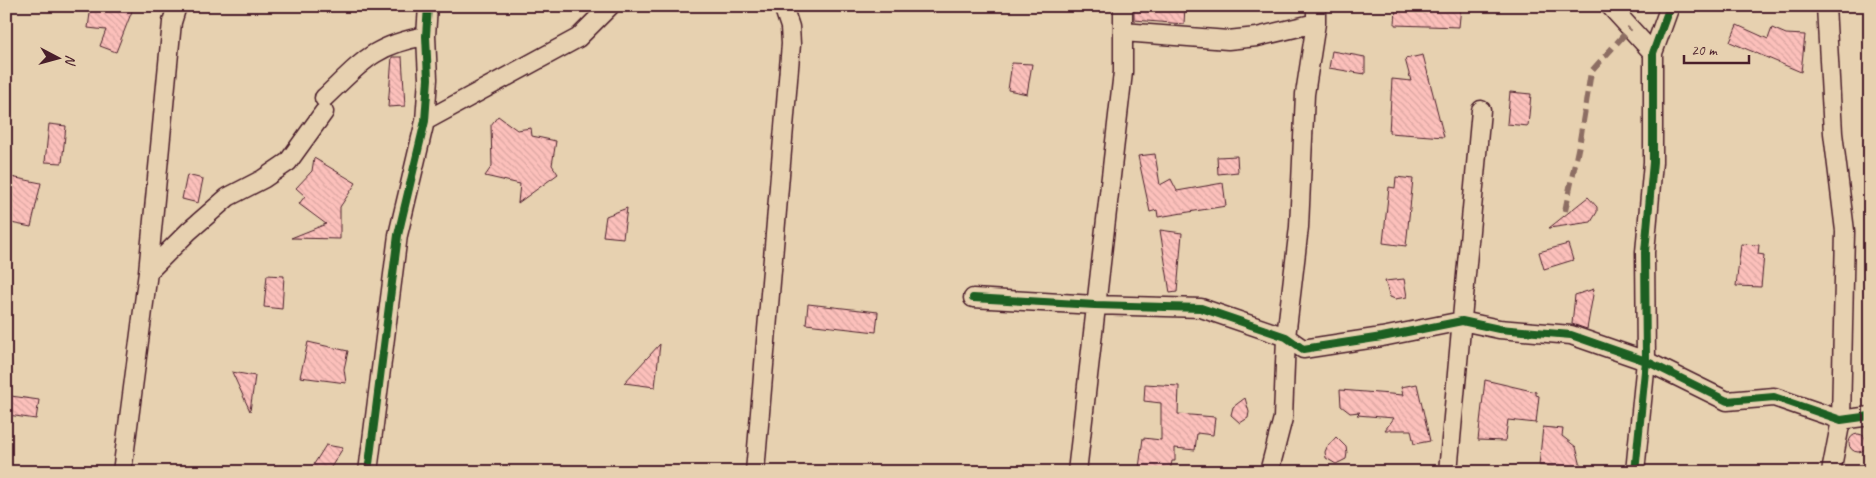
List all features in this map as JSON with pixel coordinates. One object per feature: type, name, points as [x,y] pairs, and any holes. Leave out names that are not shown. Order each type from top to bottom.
[{"type":"street","points":[[122,472],[148,272],[172,22],[177,6]]},
{"type":"street","points":[[368,472],[398,235],[425,121],[428,79],[426,36],[428,6]]},
{"type":"street","points":[[425,121],[578,38],[610,6]]},
{"type":"street","points":[[755,472],[791,44],[790,27],[783,6]]},
{"type":"street","points":[[1077,472],[1123,72],[1123,6]]},
{"type":"street","points":[[1610,6],[1653,53]]},
{"type":"street","points":[[1635,472],[1646,361],[1645,252],[1652,162],[1653,53],[1670,6]]},
{"type":"street","points":[[1826,6],[1833,134],[1845,231],[1841,420],[1831,472]]},
{"type":"street","points":[[1123,32],[1228,40],[1257,37],[1316,15],[1304,94],[1299,227],[1286,337],[1284,418],[1269,472]]},
{"type":"street","points":[[148,272],[189,231],[228,197],[263,179],[288,162],[324,105],[372,53],[399,41],[426,36]]},
{"type":"street","points":[[1448,472],[1481,110]]},
{"type":"street","points":[[972,298],[1095,305],[1201,308],[1286,337],[1303,349],[1382,337],[1462,321],[1499,329],[1572,335],[1646,361],[1726,401],[1774,397],[1841,420],[1870,416]]},
{"type":"building","points":[[91,6],[134,6],[116,52],[100,46],[106,30],[88,28]]},
{"type":"building","points":[[1134,6],[1185,6],[1184,24],[1134,20]]},
{"type":"building","points":[[1396,6],[1461,6],[1459,27],[1395,25]]},
{"type":"building","points":[[1737,25],[1768,39],[1772,28],[1786,34],[1805,35],[1801,72],[1730,42]]},
{"type":"building","points":[[1332,51],[1365,57],[1365,74],[1329,68]]},
{"type":"building","points":[[1423,55],[1444,137],[1389,133],[1392,79],[1411,81],[1405,59]]},
{"type":"building","points":[[392,57],[402,57],[405,106],[388,107]]},
{"type":"building","points":[[1012,63],[1032,64],[1027,94],[1008,90]]},
{"type":"building","points":[[1510,92],[1531,94],[1528,126],[1507,124]]},
{"type":"building","points":[[498,116],[517,130],[531,128],[532,136],[556,141],[552,165],[558,174],[518,203],[520,184],[485,176],[492,166],[491,125]]},
{"type":"building","points":[[49,124],[66,126],[62,163],[45,162]]},
{"type":"building","points":[[1155,154],[1160,185],[1171,179],[1177,191],[1223,183],[1226,206],[1158,217],[1157,210],[1150,212],[1138,156]]},
{"type":"building","points":[[1237,156],[1238,172],[1218,174],[1217,157]]},
{"type":"building","points":[[314,158],[356,183],[340,207],[340,239],[291,238],[326,224],[299,204],[305,196],[296,188],[312,171]]},
{"type":"building","points":[[187,175],[203,179],[198,203],[182,199]]},
{"type":"building","points":[[6,176],[41,183],[31,227],[6,222]]},
{"type":"building","points":[[1396,177],[1413,179],[1406,246],[1383,243],[1389,187],[1395,188]]},
{"type":"building","points":[[1588,197],[1597,207],[1597,212],[1591,222],[1549,228]]},
{"type":"building","points":[[627,208],[623,238],[603,236],[606,216]]},
{"type":"building","points":[[1160,230],[1182,233],[1177,292],[1170,293]]},
{"type":"building","points":[[1568,244],[1573,260],[1544,269],[1539,252]]},
{"type":"building","points":[[1741,244],[1759,245],[1758,254],[1764,255],[1761,287],[1736,286]]},
{"type":"building","points":[[267,275],[284,276],[282,309],[264,307]]},
{"type":"building","points":[[1404,279],[1407,297],[1395,299],[1390,297],[1385,281]]},
{"type":"building","points":[[1594,289],[1587,329],[1572,324],[1575,295]]},
{"type":"building","points":[[808,304],[878,312],[876,332],[806,324]]},
{"type":"building","points":[[308,342],[348,351],[344,369],[346,383],[300,377]]},
{"type":"building","points":[[660,344],[655,387],[624,383]]},
{"type":"building","points":[[232,372],[255,376],[250,411]]},
{"type":"building","points":[[1485,380],[1536,392],[1536,395],[1539,396],[1536,423],[1508,420],[1505,441],[1478,440]]},
{"type":"building","points":[[1145,384],[1179,386],[1178,414],[1215,417],[1213,435],[1197,433],[1195,450],[1175,448],[1175,461],[1172,461],[1170,471],[1139,468],[1143,438],[1161,440],[1161,403],[1144,401]]},
{"type":"building","points":[[1417,384],[1430,441],[1414,444],[1411,430],[1385,430],[1394,418],[1357,415],[1360,412],[1350,413],[1341,406],[1340,390],[1403,395],[1401,387]]},
{"type":"building","points":[[11,396],[39,400],[36,419],[8,415]]},
{"type":"building","points":[[1245,398],[1249,412],[1248,418],[1240,423],[1231,415],[1233,407]]},
{"type":"building","points":[[1543,427],[1563,429],[1562,436],[1576,447],[1582,470],[1539,465]]},
{"type":"building","points":[[1858,434],[1864,437],[1867,443],[1864,449],[1858,452],[1852,449],[1849,443],[1852,437]]},
{"type":"building","points":[[1336,437],[1346,447],[1347,453],[1346,459],[1336,464],[1326,458],[1325,452]]},
{"type":"building","points":[[326,445],[343,448],[328,472],[309,472]]},
{"type":"marked path","points":[[1565,211],[1580,140],[1591,72],[1630,28]]},
{"type":"cycle path","points":[[368,472],[398,235],[425,121],[428,79],[426,36],[428,6]]},
{"type":"cycle path","points":[[1635,472],[1646,361],[1645,252],[1653,162],[1653,53],[1670,6]]},
{"type":"cycle path","points":[[973,298],[1095,305],[1201,308],[1286,337],[1303,349],[1382,337],[1462,321],[1499,329],[1571,335],[1646,361],[1727,401],[1774,397],[1841,420],[1870,416]]}]
